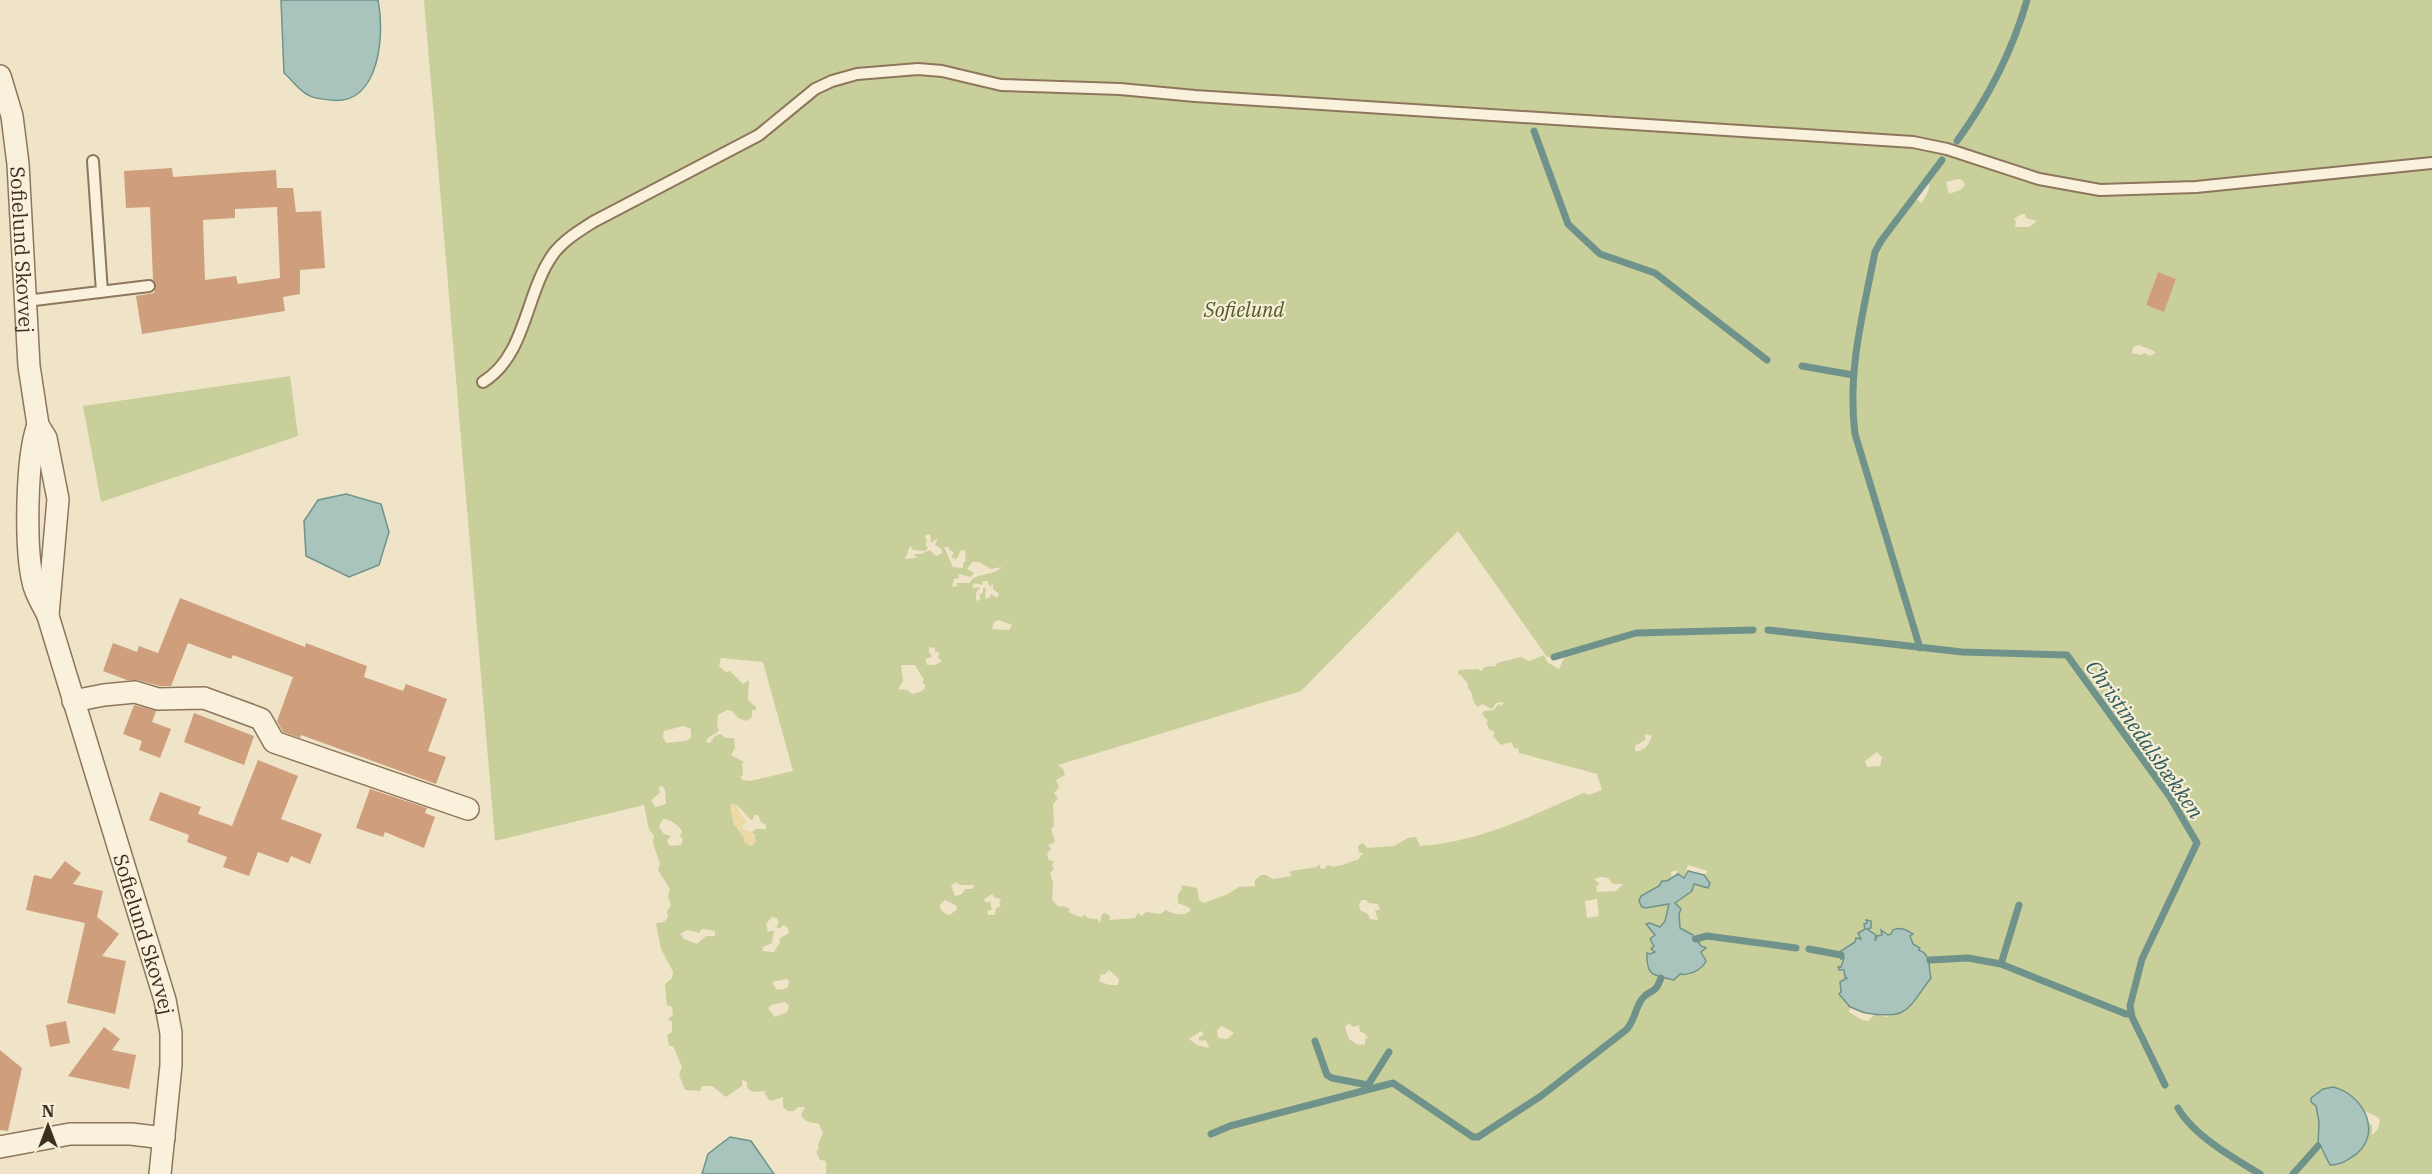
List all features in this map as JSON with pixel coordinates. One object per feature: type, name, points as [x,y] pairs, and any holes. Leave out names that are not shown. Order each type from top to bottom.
[{"type":"street","name":"Sofielund Skovvej","points":[[0,76],[12,116],[18,164],[29,366],[38,425],[46,438],[58,499],[48,616]]},
{"type":"street","name":"Sofielund Skovvej","points":[[38,425],[32,441],[28,539],[33,584],[48,616],[165,1000],[171,1033],[171,1065],[160,1174]]},
{"type":"street","points":[[73,701],[135,692],[158,699],[204,698],[261,719],[274,742],[468,809]]},
{"type":"street","points":[[0,1146],[70,1134],[131,1134],[164,1138]]},
{"type":"lane","points":[[483,382],[498,371],[504,362],[518,336],[544,270],[553,254],[568,238],[593,222],[759,135],[815,89],[832,81],[857,74],[887,70],[942,71],[1001,85],[1027,87],[1120,89],[1195,96],[1913,142],[1947,149],[2056,184],[2100,190],[2196,187],[2432,163]]},
{"type":"lane","points":[[93,161],[102,292]]},
{"type":"lane","points":[[26,302],[149,286]]},
{"type":"green space","name":"Sofielund","points":[[424,0],[2432,0],[2432,1174],[826,1174],[826,1161],[820,1160],[816,1151],[819,1149],[818,1145],[823,1133],[819,1124],[803,1118],[801,1115],[805,1107],[788,1111],[783,1107],[783,1097],[770,1101],[765,1091],[753,1092],[747,1088],[747,1082],[742,1080],[742,1086],[726,1097],[712,1086],[702,1086],[700,1091],[685,1090],[679,1075],[682,1067],[673,1046],[669,1046],[667,1035],[672,1032],[672,1022],[668,1019],[673,1015],[672,1007],[667,1005],[665,984],[672,978],[673,972],[661,949],[656,923],[664,922],[668,917],[667,912],[671,905],[668,897],[670,889],[658,870],[660,864],[653,843],[654,835],[649,830],[644,805],[495,841]],"holes":[[[1929,178],[1929,189],[1922,203],[1914,198],[1916,187],[1921,188]],[[1958,179],[1962,180],[1965,185],[1960,190],[1949,194],[1946,182]],[[2025,214],[2026,218],[2037,221],[2029,227],[2015,227],[2014,219]],[[2158,272],[2176,279],[2164,311],[2146,305]],[[2139,345],[2156,353],[2149,356],[2145,353],[2140,355],[2132,353],[2133,347]],[[1458,531],[1547,657],[1570,652],[1559,669],[1547,662],[1544,655],[1529,661],[1521,657],[1497,663],[1496,666],[1484,667],[1482,671],[1459,670],[1458,674],[1468,684],[1478,707],[1482,704],[1492,709],[1496,703],[1504,702],[1501,706],[1498,704],[1494,710],[1484,711],[1482,714],[1488,721],[1486,722],[1489,729],[1495,732],[1493,736],[1501,745],[1511,742],[1515,749],[1518,748],[1519,753],[1597,774],[1602,790],[1589,795],[1583,793],[1483,834],[1441,844],[1420,846],[1416,837],[1408,838],[1394,846],[1367,848],[1363,843],[1358,846],[1359,853],[1363,853],[1358,860],[1339,866],[1328,865],[1324,869],[1321,869],[1319,864],[1317,867],[1291,871],[1289,873],[1292,876],[1273,879],[1261,875],[1255,880],[1255,886],[1239,887],[1204,903],[1199,900],[1197,888],[1181,885],[1178,903],[1188,907],[1191,910],[1188,913],[1177,914],[1165,910],[1161,914],[1146,912],[1142,916],[1138,913],[1135,918],[1109,920],[1110,916],[1105,913],[1102,914],[1100,923],[1097,919],[1087,918],[1086,915],[1082,916],[1083,918],[1068,912],[1070,909],[1059,907],[1052,900],[1053,883],[1050,873],[1054,869],[1052,865],[1054,861],[1049,860],[1047,854],[1051,849],[1048,845],[1055,842],[1051,829],[1054,826],[1053,805],[1057,799],[1059,800],[1054,793],[1059,787],[1056,780],[1065,775],[1063,769],[1058,765],[1301,691]],[[930,534],[931,543],[938,538],[935,545],[941,549],[942,553],[936,556],[930,550],[921,554],[914,554],[917,558],[905,559],[910,546],[913,550],[926,551],[928,547],[925,546],[927,541],[925,536]],[[944,547],[949,547],[949,550],[954,552],[951,558],[957,559],[961,550],[965,551],[966,561],[963,563],[963,568],[953,567]],[[972,562],[979,562],[991,569],[1002,567],[976,577],[970,583],[957,583],[957,586],[952,587],[954,579],[959,578],[958,574],[971,577],[974,573],[967,569]],[[983,581],[987,581],[990,587],[993,583],[993,589],[999,594],[997,598],[991,594],[985,599],[986,588],[983,588],[983,593],[979,595],[981,599],[976,601],[976,593],[980,587],[972,586],[974,583],[982,585]],[[999,620],[1012,625],[1009,630],[992,629],[994,622]],[[929,647],[935,648],[935,652],[939,652],[938,657],[942,661],[935,665],[927,665],[925,659],[932,657]],[[721,658],[763,662],[793,771],[750,781],[743,780],[740,777],[743,775],[742,764],[744,762],[731,755],[735,748],[734,738],[725,738],[721,734],[715,736],[710,743],[706,742],[719,731],[718,715],[727,710],[747,721],[752,717],[752,710],[756,710],[756,707],[748,700],[749,680],[743,684],[730,671],[726,672],[719,666]],[[901,665],[915,665],[924,680],[922,683],[925,684],[925,688],[912,694],[907,690],[898,689],[903,681]],[[683,726],[691,729],[691,738],[666,743],[663,737],[664,731]],[[1645,734],[1652,736],[1643,750],[1641,748],[1641,751],[1635,751],[1635,746],[1645,740]],[[1877,752],[1882,757],[1880,766],[1867,767],[1865,761]],[[662,786],[665,790],[666,804],[655,807],[651,800],[660,793],[659,787]],[[736,804],[751,820],[754,815],[758,815],[761,822],[766,825],[766,829],[755,829],[752,832],[755,835],[754,844],[751,846],[744,842],[744,837],[734,822]],[[663,819],[674,823],[682,831],[681,845],[670,846],[667,840],[671,836],[664,834],[659,827]],[[1688,865],[1708,871],[1704,875],[1708,879],[1699,885],[1694,884],[1692,891],[1675,903],[1681,909],[1680,928],[1693,935],[1693,939],[1700,947],[1701,957],[1700,969],[1689,975],[1680,974],[1674,980],[1654,974],[1646,964],[1650,955],[1655,952],[1652,942],[1655,926],[1660,927],[1665,921],[1670,903],[1658,906],[1641,896],[1659,886],[1662,881],[1667,881],[1673,876],[1671,872],[1678,870],[1675,875],[1678,874],[1684,878]],[[1608,878],[1613,884],[1623,884],[1616,891],[1597,892],[1596,886],[1600,884],[1594,879]],[[957,882],[960,885],[975,885],[972,889],[965,889],[962,894],[955,896],[951,885]],[[992,894],[995,898],[1001,899],[999,903],[1001,906],[996,908],[995,915],[988,915],[987,911],[992,910],[990,901],[986,903],[984,899]],[[1597,899],[1599,916],[1587,918],[1585,901]],[[945,900],[957,906],[957,909],[950,915],[942,910],[940,905]],[[1362,900],[1378,904],[1380,910],[1375,910],[1378,920],[1370,919],[1368,914],[1360,910],[1359,904]],[[772,917],[777,918],[779,923],[776,926],[779,929],[784,925],[788,928],[789,933],[779,939],[780,942],[774,952],[762,951],[763,947],[772,943],[774,930],[768,932],[766,924]],[[1868,923],[1867,929],[1875,941],[1878,935],[1891,934],[1893,930],[1903,928],[1913,944],[1924,952],[1929,962],[1928,982],[1905,1011],[1886,1017],[1875,1014],[1868,1021],[1849,1012],[1850,1007],[1842,993],[1848,978],[1844,974],[1845,970],[1841,971],[1838,967],[1841,968],[1846,958],[1843,958],[1843,952],[1861,940]],[[702,929],[715,931],[715,936],[706,936],[697,944],[684,939],[680,934],[687,930],[699,933]],[[1109,970],[1119,979],[1118,985],[1109,985],[1099,981],[1101,974],[1104,975]],[[787,979],[788,987],[782,990],[776,989],[772,982]],[[785,1002],[789,1006],[787,1012],[775,1017],[768,1008],[771,1005]],[[1349,1023],[1353,1027],[1359,1025],[1360,1032],[1368,1038],[1365,1039],[1365,1044],[1358,1045],[1349,1039],[1345,1027]],[[1222,1026],[1234,1033],[1227,1039],[1218,1038],[1217,1030]],[[1201,1031],[1204,1035],[1199,1037],[1199,1041],[1206,1040],[1209,1048],[1197,1045],[1189,1039]],[[2360,1105],[2361,1110],[2380,1120],[2378,1129],[2372,1135],[2372,1124],[2369,1125],[2369,1129],[2325,1154],[2318,1146],[2319,1122],[2316,1106]]]},
{"type":"green space","points":[[290,376],[298,436],[101,502],[83,406]]},
{"type":"sand","points":[[732,803],[748,822],[742,825],[743,828],[752,832],[756,840],[751,846],[744,842],[742,832],[734,826],[730,806]]},
{"type":"water","points":[[281,0],[378,0],[379,48],[369,80],[360,92],[347,99],[316,98],[305,93],[284,73]]},
{"type":"water","points":[[346,494],[381,504],[389,532],[379,565],[349,577],[306,556],[304,521],[318,500]]},
{"type":"water","points":[[1688,871],[1704,875],[1710,883],[1708,888],[1694,884],[1692,891],[1675,903],[1681,909],[1680,928],[1693,935],[1693,940],[1696,939],[1701,946],[1706,948],[1701,952],[1706,961],[1695,972],[1680,974],[1674,980],[1653,974],[1647,961],[1647,953],[1655,952],[1651,949],[1654,946],[1650,939],[1655,935],[1646,924],[1650,923],[1660,927],[1665,921],[1669,904],[1646,908],[1642,907],[1639,901],[1641,896],[1659,886],[1662,881],[1667,881],[1678,874],[1684,878]]},
{"type":"water","points":[[1866,920],[1871,921],[1871,928],[1867,929],[1876,935],[1875,941],[1877,936],[1882,935],[1881,930],[1888,935],[1896,929],[1905,930],[1913,934],[1910,936],[1913,944],[1920,948],[1919,950],[1928,958],[1931,978],[1911,1005],[1899,1013],[1880,1015],[1864,1012],[1850,1007],[1839,994],[1841,992],[1840,982],[1847,978],[1844,970],[1839,970],[1838,967],[1841,967],[1844,958],[1841,959],[1843,954],[1841,951],[1855,942],[1856,938],[1861,939],[1858,933],[1865,929]]},
{"type":"water","points":[[2333,1087],[2354,1098],[2361,1107],[2369,1127],[2362,1148],[2344,1162],[2330,1165],[2321,1147],[2318,1146],[2319,1122],[2316,1106],[2311,1102],[2311,1098],[2323,1089]]},
{"type":"water","points":[[730,1137],[751,1141],[774,1174],[702,1174],[708,1154]]},
{"type":"building","points":[[172,168],[173,177],[276,170],[277,188],[293,188],[296,212],[321,211],[325,268],[300,270],[300,294],[283,297],[285,311],[142,334],[136,296],[154,293],[156,286],[153,280],[150,207],[126,208],[124,171]],"holes":[[[277,207],[280,278],[238,284],[236,276],[205,280],[203,220],[235,218],[235,209]]]},
{"type":"building","points":[[2158,272],[2176,279],[2164,312],[2146,305]]},
{"type":"building","points":[[180,598],[305,647],[306,643],[367,666],[364,677],[403,691],[406,684],[447,699],[428,751],[446,757],[436,784],[301,735],[300,738],[283,732],[277,721],[293,677],[233,655],[231,659],[188,643],[171,686],[127,680],[103,671],[113,643],[137,652],[139,646],[158,653]]},
{"type":"building","points":[[134,705],[156,711],[152,722],[171,729],[160,758],[139,750],[142,741],[123,734]]},
{"type":"building","points":[[194,713],[254,736],[244,765],[184,742]]},
{"type":"building","points":[[258,760],[298,776],[281,819],[322,834],[310,864],[291,856],[288,863],[258,852],[249,876],[223,867],[227,857],[187,842],[189,835],[149,820],[160,792],[201,807],[198,814],[232,826]]},
{"type":"building","points":[[370,789],[427,808],[425,813],[435,817],[424,848],[385,832],[383,837],[356,828]]},
{"type":"building","points":[[65,861],[81,873],[73,884],[103,891],[97,917],[119,934],[102,956],[126,961],[115,1014],[67,1003],[85,923],[26,910],[34,875],[51,879]]},
{"type":"building","points":[[66,1021],[70,1043],[50,1047],[46,1025]]},
{"type":"building","points":[[104,1027],[120,1039],[112,1050],[136,1055],[129,1089],[68,1076]]},
{"type":"building","points":[[0,1050],[22,1068],[8,1131],[0,1130]]},
{"type":"waterway","points":[[1957,141],[1998,74],[2027,0]]},
{"type":"waterway","points":[[1534,131],[1568,224],[1600,254],[1655,273],[1767,360]]},
{"type":"waterway","points":[[1920,648],[1855,434],[1853,388],[1861,320],[1875,252],[1942,160]]},
{"type":"waterway","points":[[1802,366],[1853,375]]},
{"type":"waterway","name":"Christinedalsbækken","points":[[1554,657],[1636,633],[1753,630]]},
{"type":"waterway","name":"Christinedalsbækken","points":[[1768,630],[1962,652],[2067,655],[2170,797],[2197,843],[2142,959],[2130,1006],[2132,1017],[2165,1085]]},
{"type":"waterway","points":[[2001,964],[2019,905]]},
{"type":"waterway","points":[[1696,939],[1707,936],[1796,948]]},
{"type":"waterway","points":[[1809,949],[1841,955]]},
{"type":"waterway","points":[[1930,960],[1968,958],[2001,964],[2126,1014],[2131,1013]]},
{"type":"waterway","points":[[1211,1134],[1230,1126],[1393,1083],[1473,1137],[1478,1137],[1541,1096],[1626,1030],[1642,999],[1656,988],[1661,978]]},
{"type":"waterway","points":[[1315,1041],[1327,1075],[1368,1085]]},
{"type":"waterway","points":[[1369,1088],[1368,1085],[1389,1052]]},
{"type":"waterway","name":"Christinedalsbækken","points":[[2178,1108],[2203,1137],[2260,1174]]},
{"type":"waterway","points":[[2293,1174],[2318,1146]]}]
